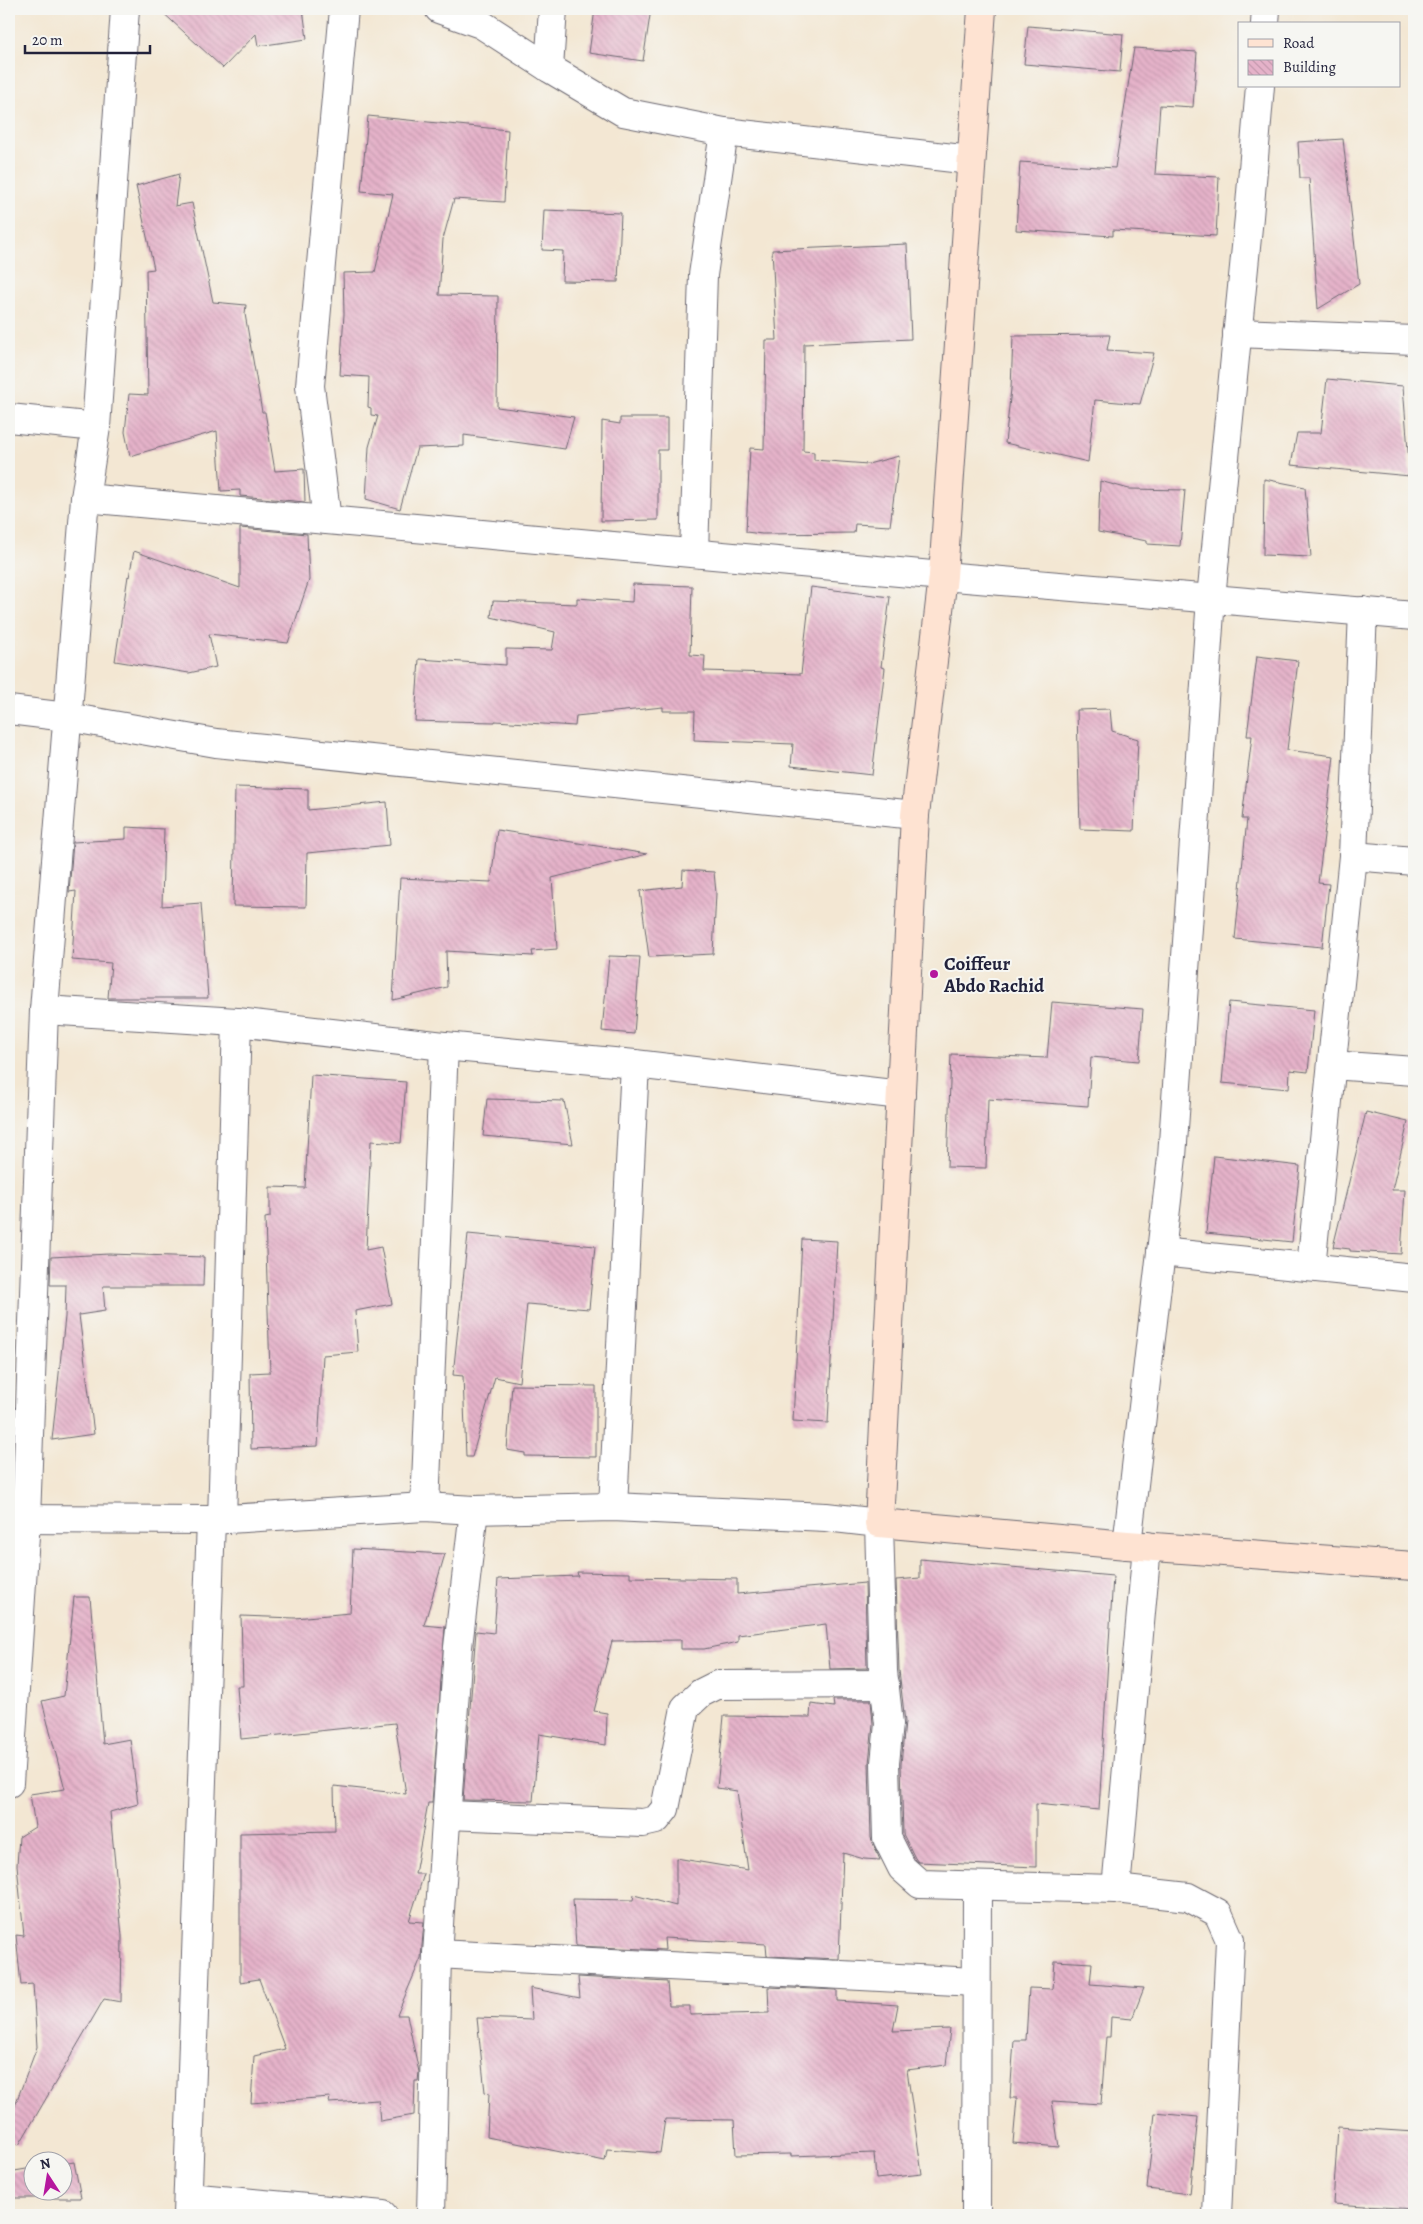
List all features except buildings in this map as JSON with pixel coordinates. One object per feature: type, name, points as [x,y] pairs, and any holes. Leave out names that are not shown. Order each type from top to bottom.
[{"type":"main road","points":[[982,9],[943,576],[915,816],[879,1523],[1137,1546],[1414,1566]]},
{"type":"street","points":[[9,1783],[18,1520],[44,1010],[85,498],[96,427],[125,9]]},
{"type":"street","points":[[327,520],[310,386],[344,9]]},
{"type":"street","points":[[439,9],[481,24],[549,68],[623,112],[724,132],[972,160]]},
{"type":"street","points":[[549,68],[553,9]]},
{"type":"street","points":[[1265,22],[1266,9]]},
{"type":"street","points":[[1116,1889],[1137,1546],[1161,1252],[1172,1157],[1211,598],[1260,88]]},
{"type":"street","points":[[694,553],[703,275],[724,132]]},
{"type":"street","points":[[1237,333],[1414,340]]},
{"type":"street","points":[[9,418],[96,427]]},
{"type":"street","points":[[85,498],[943,576],[1414,616]]},
{"type":"street","points":[[1310,1267],[1353,856],[1362,611]]},
{"type":"street","points":[[9,710],[67,717],[216,743],[915,816]]},
{"type":"street","points":[[1353,856],[1414,860]]},
{"type":"street","points":[[44,1010],[237,1022],[444,1046],[635,1064],[901,1095]]},
{"type":"street","points":[[237,1022],[188,2206],[383,2215]]},
{"type":"street","points":[[425,1507],[444,1046]]},
{"type":"street","points":[[613,1507],[635,1064]]},
{"type":"street","points":[[1332,1065],[1414,1071]]},
{"type":"street","points":[[1161,1252],[1414,1278]]},
{"type":"street","points":[[18,1520],[217,1520],[425,1507],[474,1510],[613,1507],[826,1517],[879,1523],[885,1684],[889,1724],[885,1763],[887,1838],[902,1868],[920,1884],[1116,1889],[1188,1897],[1218,1913],[1230,1940],[1217,2215]]},
{"type":"street","points":[[431,2215],[438,1954],[458,1647],[474,1510]]},
{"type":"street","points":[[448,1815],[644,1823],[656,1820],[665,1809],[685,1708],[701,1693],[717,1686],[885,1684]]},
{"type":"street","points":[[976,2215],[975,1982],[977,1886]]},
{"type":"street","points":[[438,1954],[975,1982]]},
{"type":"place","name":"Coiffeur Abdo Rachid","points":[[934,974]]}]
